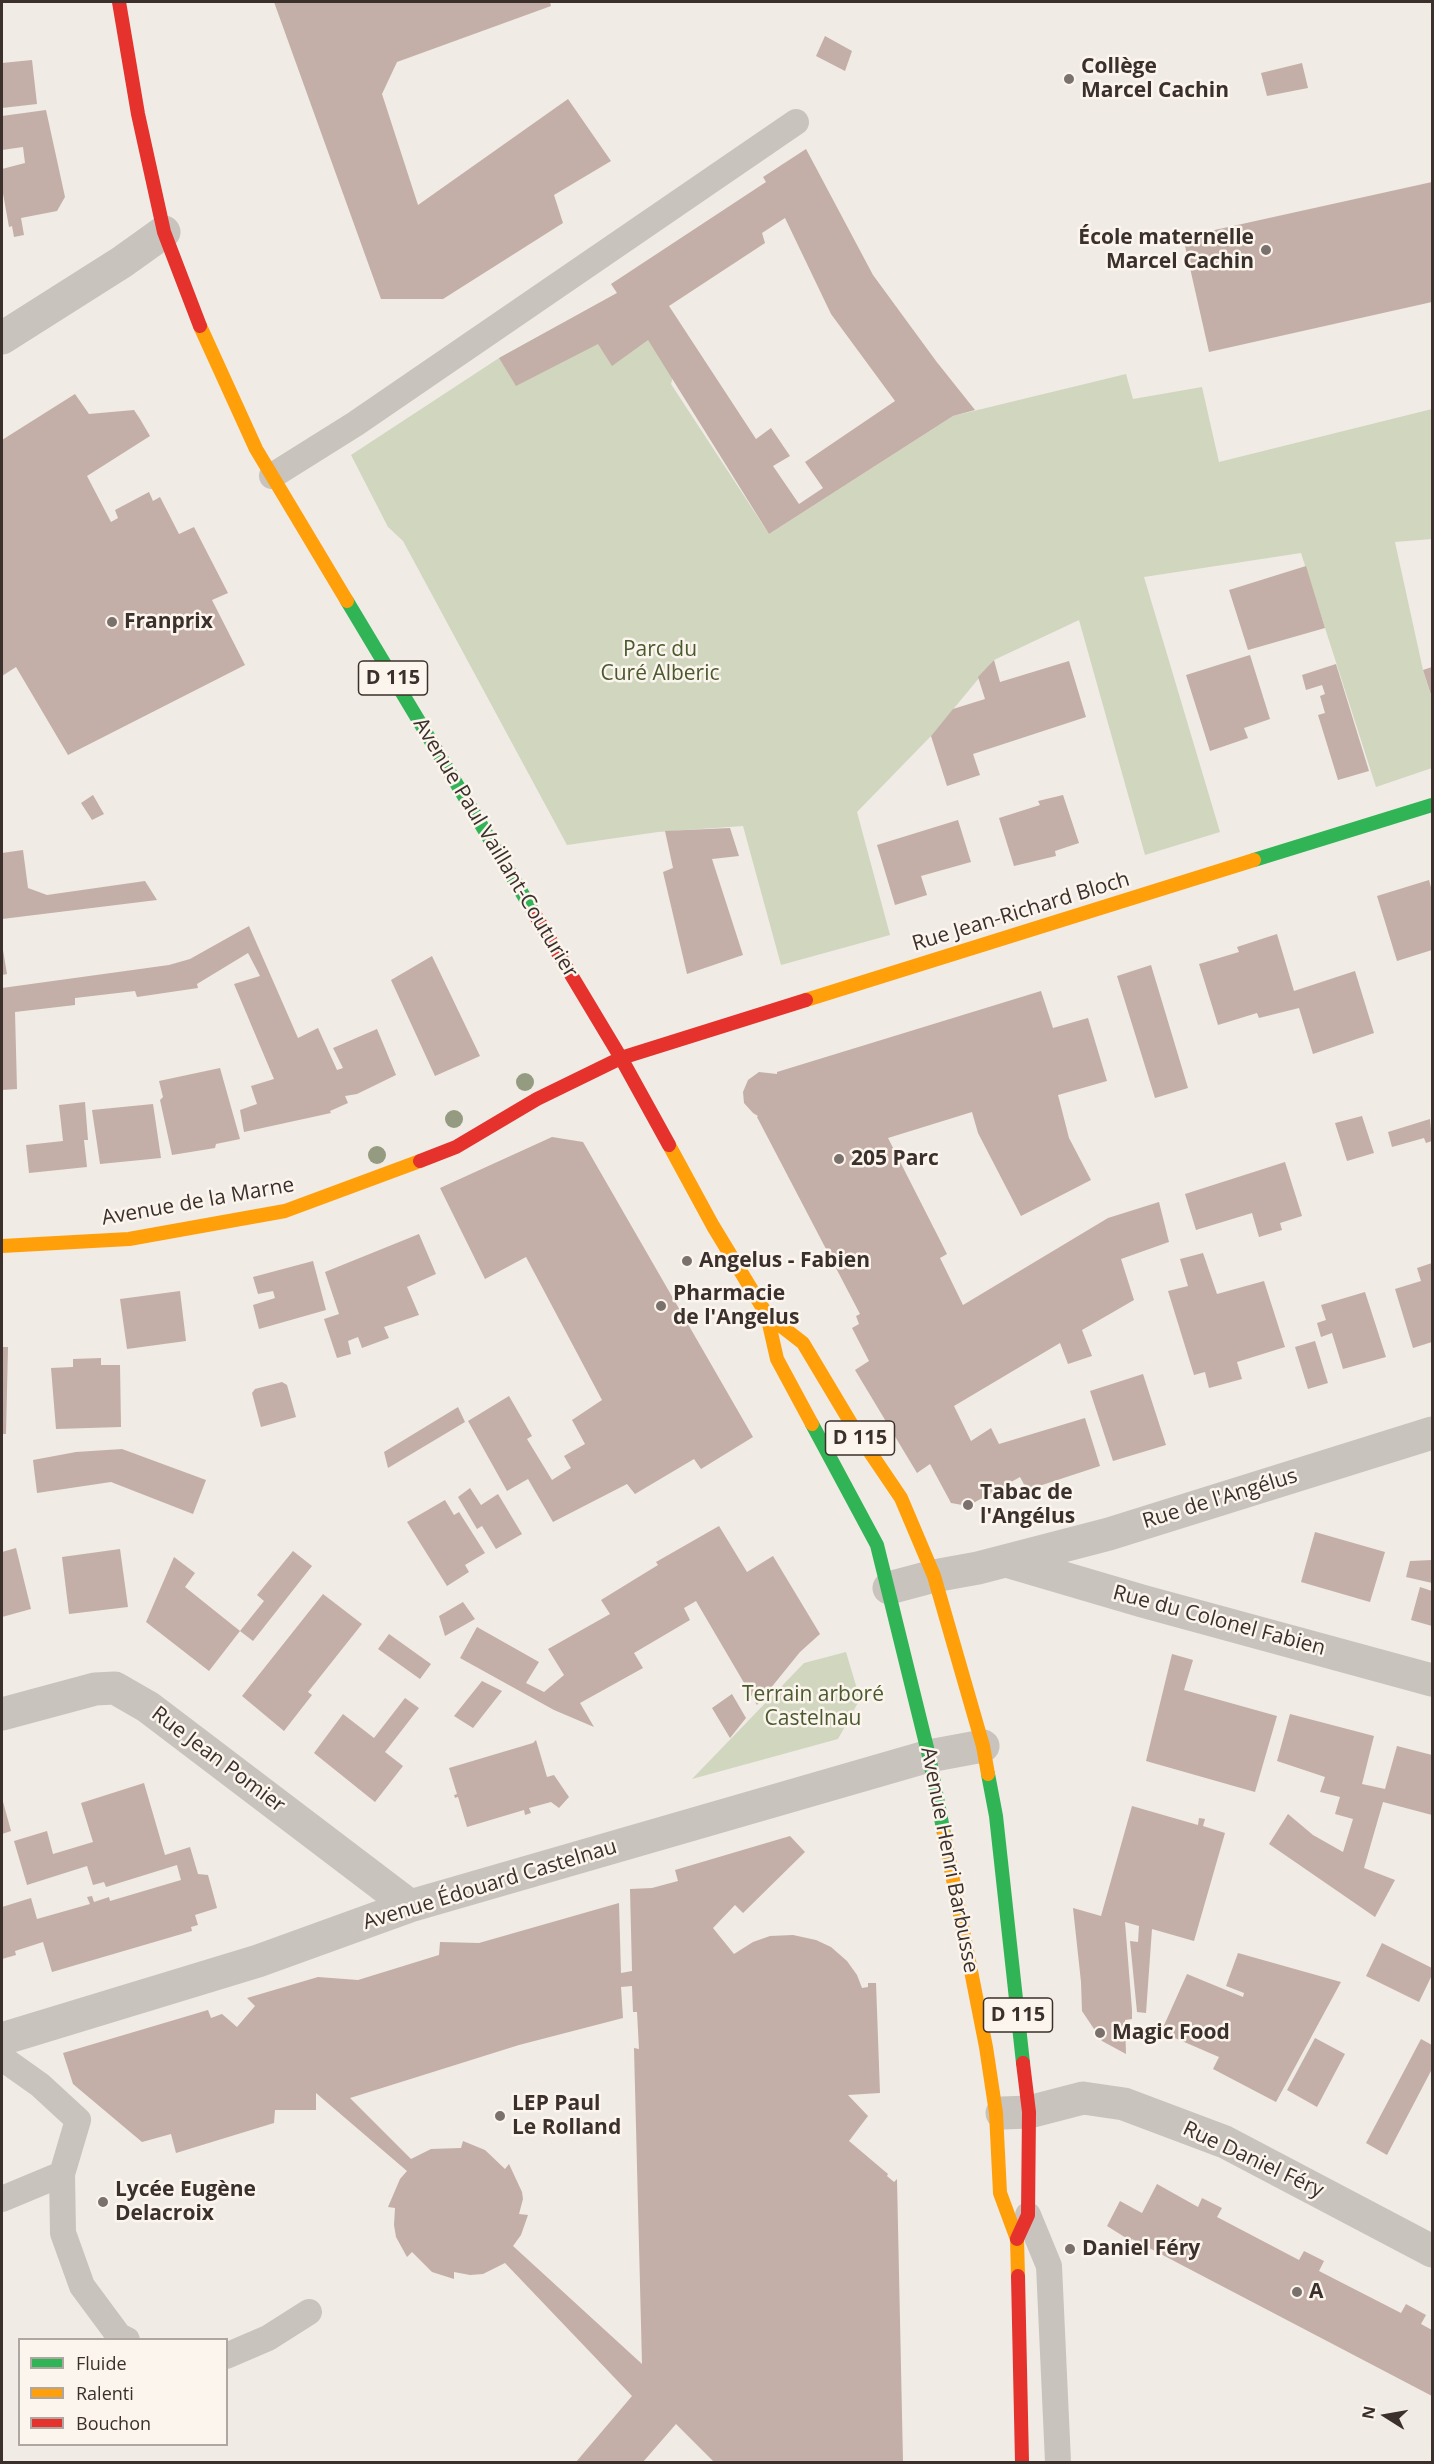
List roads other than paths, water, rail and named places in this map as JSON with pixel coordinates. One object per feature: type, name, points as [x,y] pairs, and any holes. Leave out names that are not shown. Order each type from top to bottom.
[{"type":"main road","name":"Avenue Paul Vaillant-Couturier","points":[[119,2],[138,114],[164,232],[205,338],[256,449],[621,1058],[713,1226],[766,1315],[777,1359],[877,1545],[889,1588]]},
{"type":"main road","name":"Rue Jean-Richard Bloch","points":[[621,1058],[1432,805]]},
{"type":"main road","name":"Avenue de la Marne","points":[[2,1246],[129,1239],[285,1211],[377,1179],[456,1147],[537,1099],[621,1058]]},
{"type":"main road","name":"Avenue Paul Vaillant-Couturier","points":[[766,1315],[802,1343],[855,1430],[901,1498],[934,1576],[983,1746],[996,1816]]},
{"type":"main road","name":"Avenue Henri Barbusse","points":[[889,1588],[929,1756],[986,2047],[996,2113],[1000,2193],[1017,2239],[1022,2463]]},
{"type":"main road","name":"Avenue Henri Barbusse","points":[[996,1816],[1029,2112],[1028,2215],[1017,2239]]},
{"type":"street","points":[[2,338],[122,262],[164,232]]},
{"type":"street","name":"Rue de l'Angélus","points":[[934,1576],[1006,1561],[1109,1534],[1432,1433]]},
{"type":"street","name":"Rue du Colonel Fabien","points":[[1006,1561],[1153,1604],[1432,1680]]},
{"type":"street","points":[[889,1588],[934,1576]]},
{"type":"street","name":"Rue Jean Pomier","points":[[2,1714],[77,1692],[115,1688],[148,1707],[410,1906]]},
{"type":"street","name":"Avenue Édouard Castelnau","points":[[2,2038],[258,1961],[410,1906],[929,1756],[983,1746]]},
{"type":"street","name":"Rue Daniel Féry","points":[[996,2113],[1029,2112],[1083,2098],[1124,2104],[1225,2142],[1432,2251]]},
{"type":"lane","points":[[272,476],[355,424],[796,122]]},
{"type":"lane","points":[[2,2058],[40,2085],[78,2120],[62,2174],[63,2233],[82,2286],[122,2338]]},
{"type":"lane","points":[[2,2199],[62,2174]]},
{"type":"lane","name":"Avenue Henri Barbusse","points":[[1028,2215],[1049,2266],[1058,2463]]},
{"type":"lane","points":[[228,2355],[267,2338],[309,2312]]},
{"type":"place","name":"Collège Marcel Cachin","points":[[1069,79]]},
{"type":"place","name":"École maternelle Marcel Cachin","points":[[1266,250]]},
{"type":"place","name":"Franprix","points":[[112,622]]},
{"type":"place","name":"205 Parc","points":[[839,1159]]},
{"type":"place","name":"Angelus - Fabien","points":[[687,1261]]},
{"type":"place","name":"Pharmacie de l'Angelus","points":[[661,1306]]},
{"type":"place","name":"Tabac de l'Angélus","points":[[968,1505]]},
{"type":"place","name":"Magic Food","points":[[1100,2033]]},
{"type":"place","name":"LEP Paul Le Rolland","points":[[500,2116]]},
{"type":"place","name":"Lycée Eugène Delacroix","points":[[103,2202]]},
{"type":"place","name":"Daniel Féry","points":[[1070,2249]]},
{"type":"place","name":"A","points":[[1297,2292]]},
{"type":"park label","name":"Parc du Curé Alberic","points":[[660,662]]},
{"type":"park label","name":"Terrain arboré Castelnau","points":[[813,1707]]}]
